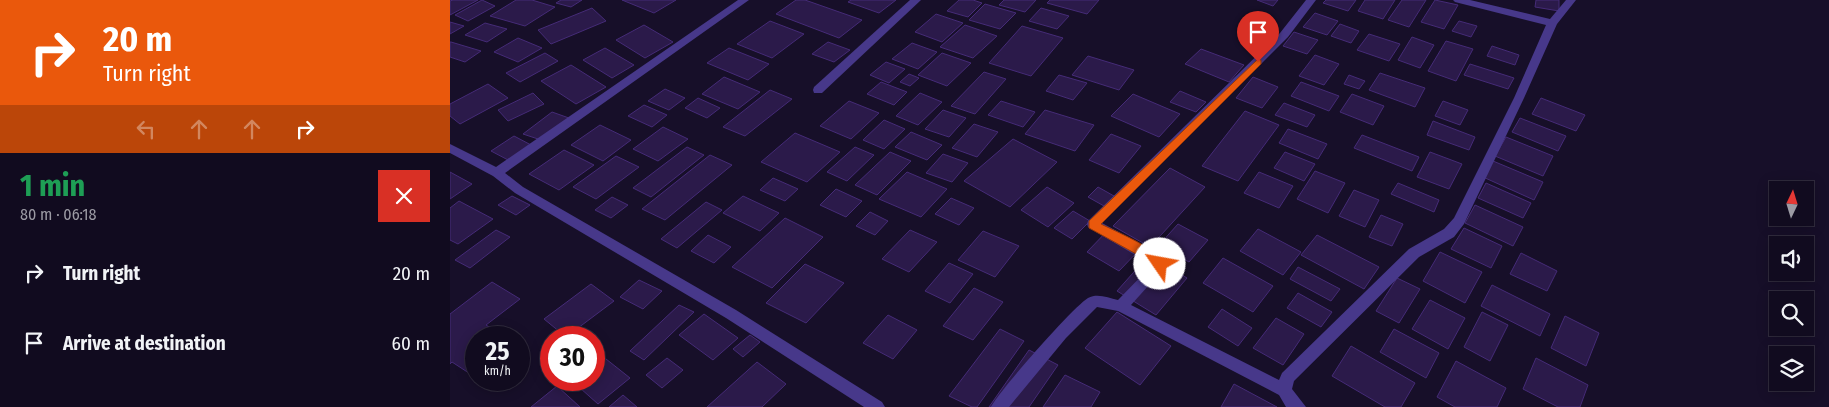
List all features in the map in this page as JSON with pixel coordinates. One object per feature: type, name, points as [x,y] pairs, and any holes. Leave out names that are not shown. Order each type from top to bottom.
[{"type":"street","points":[[496,173],[744,0]]},
{"type":"street","points":[[818,90],[916,0]]},
{"type":"street","points":[[1122,306],[1160,265],[1152,257],[1093,224],[1277,42],[1311,0]]},
{"type":"street","points":[[1458,0],[1552,23]]},
{"type":"street","points":[[1284,390],[1287,378],[1414,253],[1444,236],[1455,227],[1519,98],[1552,23],[1568,7],[1571,0]]},
{"type":"street","points":[[450,148],[496,173],[519,190],[731,314],[877,407]]},
{"type":"street","points":[[999,407],[1061,334],[1092,303],[1097,301],[1122,306],[1284,390],[1291,402],[1298,407]]},
{"type":"building","points":[[478,0],[450,15],[450,1]]},
{"type":"building","points":[[482,0],[495,6],[468,21],[455,15]]},
{"type":"building","points":[[516,0],[532,0],[555,7],[525,26],[490,16]]},
{"type":"building","points":[[561,0],[582,0],[571,7],[556,3]]},
{"type":"building","points":[[622,0],[676,0],[654,13]]},
{"type":"building","points":[[796,0],[805,0],[862,20],[839,38],[776,14]]},
{"type":"building","points":[[851,0],[896,0],[879,13],[848,2]]},
{"type":"building","points":[[959,0],[973,0],[982,3],[968,17],[947,11]]},
{"type":"building","points":[[1004,0],[1036,0],[1025,12],[999,5]]},
{"type":"building","points":[[1050,0],[1099,0],[1087,14],[1047,3]]},
{"type":"building","points":[[1257,0],[1278,0],[1273,6]]},
{"type":"building","points":[[1326,0],[1356,0],[1348,11],[1323,3]]},
{"type":"building","points":[[1365,0],[1395,0],[1383,19],[1358,11]]},
{"type":"building","points":[[1402,0],[1426,0],[1409,27],[1388,20]]},
{"type":"building","points":[[1435,0],[1458,5],[1444,29],[1421,22]]},
{"type":"building","points":[[1536,0],[1559,0],[1559,11],[1535,7]]},
{"type":"building","points":[[985,4],[1016,13],[1000,29],[969,20]]},
{"type":"building","points":[[592,8],[606,21],[551,44],[538,30]]},
{"type":"building","points":[[1041,8],[1069,16],[1057,29],[1029,21]]},
{"type":"building","points":[[1315,13],[1338,21],[1327,35],[1303,27]]},
{"type":"building","points":[[936,14],[963,23],[942,42],[915,32]]},
{"type":"building","points":[[770,21],[804,34],[772,58],[737,44]]},
{"type":"building","points":[[1459,21],[1477,26],[1471,37],[1452,31]]},
{"type":"building","points":[[450,22],[464,26],[450,34]]},
{"type":"building","points":[[485,23],[507,29],[487,42],[465,35]]},
{"type":"building","points":[[1340,24],[1359,31],[1351,43],[1331,36]]},
{"type":"building","points":[[644,25],[673,42],[645,58],[616,40]]},
{"type":"building","points":[[965,25],[997,36],[973,58],[940,47]]},
{"type":"building","points":[[1022,26],[1063,38],[1031,76],[989,63]]},
{"type":"building","points":[[1294,32],[1318,40],[1307,54],[1283,46]]},
{"type":"building","points":[[1369,34],[1400,44],[1389,61],[1357,50]]},
{"type":"building","points":[[1412,37],[1434,45],[1420,68],[1398,60]]},
{"type":"building","points":[[518,38],[542,48],[518,62],[494,52]]},
{"type":"building","points":[[1446,41],[1473,49],[1456,81],[1428,71]]},
{"type":"building","points":[[450,42],[481,51],[465,62],[450,57]]},
{"type":"building","points":[[828,42],[850,50],[834,62],[812,54]]},
{"type":"building","points":[[912,43],[937,52],[918,69],[892,59]]},
{"type":"building","points":[[1492,46],[1519,55],[1515,65],[1487,56]]},
{"type":"building","points":[[605,48],[634,65],[612,78],[583,60]]},
{"type":"building","points":[[729,48],[769,64],[748,80],[707,63]]},
{"type":"building","points":[[1201,49],[1244,65],[1229,82],[1185,64]]},
{"type":"building","points":[[545,53],[558,61],[520,82],[506,73]]},
{"type":"building","points":[[942,53],[971,63],[947,86],[918,75]]},
{"type":"building","points":[[1315,55],[1339,64],[1324,85],[1299,76]]},
{"type":"building","points":[[1088,56],[1134,70],[1119,90],[1072,75]]},
{"type":"building","points":[[886,62],[905,69],[889,83],[870,75]]},
{"type":"building","points":[[1470,64],[1514,78],[1508,89],[1464,75]]},
{"type":"building","points":[[571,65],[606,87],[576,104],[541,81]]},
{"type":"building","points":[[984,72],[1006,79],[975,114],[951,106]]},
{"type":"building","points":[[1380,73],[1425,88],[1415,107],[1369,90]]},
{"type":"building","points":[[909,74],[919,78],[910,86],[900,82]]},
{"type":"building","points":[[1059,75],[1087,83],[1073,100],[1046,91]]},
{"type":"building","points":[[1349,75],[1365,81],[1359,89],[1344,84]]},
{"type":"building","points":[[724,77],[760,92],[738,109],[702,94]]},
{"type":"building","points":[[1253,77],[1278,87],[1262,108],[1236,98]]},
{"type":"building","points":[[881,82],[907,92],[894,105],[867,94]]},
{"type":"building","points":[[1301,82],[1339,96],[1329,111],[1291,96]]},
{"type":"building","points":[[488,84],[508,98],[460,124],[450,116],[450,104]]},
{"type":"building","points":[[665,89],[685,98],[669,110],[648,101]]},
{"type":"building","points":[[770,90],[792,99],[745,136],[723,127]]},
{"type":"building","points":[[1180,91],[1206,102],[1196,112],[1170,102]]},
{"type":"building","points":[[533,93],[544,104],[508,121],[498,110]]},
{"type":"building","points":[[920,93],[942,102],[918,125],[896,116]]},
{"type":"building","points":[[1133,94],[1180,114],[1159,137],[1111,116]]},
{"type":"building","points":[[1352,94],[1384,106],[1373,125],[1340,112]]},
{"type":"building","points":[[698,98],[720,108],[707,118],[685,108]]},
{"type":"building","points":[[1541,98],[1585,115],[1576,131],[1532,114]]},
{"type":"building","points":[[849,101],[879,113],[851,139],[820,126]]},
{"type":"building","points":[[1001,101],[1035,112],[1023,127],[988,115]]},
{"type":"building","points":[[1443,101],[1468,110],[1460,125],[1435,116]]},
{"type":"building","points":[[1284,103],[1315,115],[1307,127],[1275,115]]},
{"type":"building","points":[[644,105],[667,115],[652,127],[628,116]]},
{"type":"building","points":[[943,110],[966,118],[949,137],[925,129]]},
{"type":"building","points":[[1045,110],[1094,125],[1075,151],[1025,134]]},
{"type":"building","points":[[1245,111],[1279,125],[1238,181],[1202,166]]},
{"type":"building","points":[[552,112],[569,118],[541,140],[523,134]]},
{"type":"building","points":[[1520,118],[1566,136],[1558,151],[1512,132]]},
{"type":"building","points":[[884,120],[905,129],[884,149],[863,140]]},
{"type":"building","points":[[1433,121],[1475,137],[1469,150],[1427,135]]},
{"type":"building","points":[[974,124],[998,132],[977,157],[952,148]]},
{"type":"building","points":[[600,125],[631,140],[603,161],[571,145]]},
{"type":"building","points":[[663,127],[688,139],[658,161],[633,149]]},
{"type":"building","points":[[1288,129],[1327,144],[1318,159],[1279,143]]},
{"type":"building","points":[[911,132],[942,145],[927,160],[895,147]]},
{"type":"building","points":[[795,133],[840,152],[807,182],[761,162]]},
{"type":"building","points":[[1111,134],[1141,146],[1119,173],[1089,160]]},
{"type":"building","points":[[1362,135],[1419,157],[1412,171],[1354,148]]},
{"type":"building","points":[[514,136],[533,146],[510,161],[491,151]]},
{"type":"building","points":[[1506,137],[1553,156],[1543,176],[1495,156]]},
{"type":"building","points":[[1013,139],[1057,162],[1010,207],[964,181]]},
{"type":"building","points":[[687,147],[704,155],[651,197],[633,188]]},
{"type":"building","points":[[855,147],[874,155],[847,181],[827,172]]},
{"type":"building","points":[[564,150],[594,165],[559,190],[529,174]]},
{"type":"building","points":[[890,152],[911,161],[877,195],[855,185]]},
{"type":"building","points":[[1285,152],[1315,164],[1304,181],[1274,168]]},
{"type":"building","points":[[1430,152],[1462,164],[1449,189],[1417,177]]},
{"type":"building","points":[[943,154],[968,163],[952,182],[926,173]]},
{"type":"building","points":[[710,155],[732,165],[665,220],[642,209]]},
{"type":"building","points":[[616,156],[639,167],[596,199],[573,187]]},
{"type":"building","points":[[1493,161],[1543,182],[1534,200],[1483,177]]},
{"type":"building","points":[[1170,168],[1205,187],[1150,247],[1113,226]]},
{"type":"building","points":[[1315,171],[1345,183],[1328,213],[1297,199]]},
{"type":"building","points":[[450,172],[472,184],[450,199]]},
{"type":"building","points":[[907,172],[947,189],[921,217],[879,199]]},
{"type":"building","points":[[1259,172],[1293,186],[1279,208],[1244,193]]},
{"type":"building","points":[[773,178],[798,189],[785,201],[760,190]]},
{"type":"building","points":[[1398,183],[1439,200],[1434,212],[1391,194]]},
{"type":"building","points":[[1486,183],[1531,203],[1523,218],[1478,198]]},
{"type":"building","points":[[1047,187],[1074,203],[1048,227],[1021,210]]},
{"type":"building","points":[[1098,187],[1114,196],[1104,206],[1088,197]]},
{"type":"building","points":[[836,189],[862,201],[846,217],[820,205]]},
{"type":"building","points":[[1354,190],[1379,200],[1365,227],[1339,216]]},
{"type":"building","points":[[512,196],[530,205],[516,215],[498,205]]},
{"type":"building","points":[[743,196],[779,213],[760,231],[723,213]]},
{"type":"building","points":[[612,197],[628,205],[611,218],[595,210]]},
{"type":"building","points":[[951,198],[974,208],[959,225],[935,214]]},
{"type":"building","points":[[459,201],[493,219],[458,244],[450,240],[450,208]]},
{"type":"building","points":[[706,202],[722,210],[677,248],[661,239]]},
{"type":"building","points":[[1475,205],[1523,227],[1513,246],[1465,223]]},
{"type":"building","points":[[1073,211],[1090,221],[1072,239],[1054,228]]},
{"type":"building","points":[[870,212],[888,221],[875,235],[856,226]]},
{"type":"building","points":[[1381,215],[1403,224],[1392,246],[1369,237]]},
{"type":"building","points":[[785,218],[823,237],[772,288],[732,267]]},
{"type":"building","points":[[1178,224],[1208,240],[1189,262],[1159,245]]},
{"type":"building","points":[[1110,228],[1142,247],[1119,271],[1087,252]]},
{"type":"building","points":[[1464,228],[1502,246],[1491,268],[1451,249]]},
{"type":"building","points":[[1258,229],[1301,252],[1283,275],[1240,251]]},
{"type":"building","points":[[496,230],[510,237],[470,268],[455,260]]},
{"type":"building","points":[[910,230],[937,242],[909,272],[882,259]]},
{"type":"building","points":[[983,231],[1019,246],[995,277],[958,260]]},
{"type":"building","points":[[708,235],[731,247],[714,263],[691,251]]},
{"type":"building","points":[[1317,235],[1379,267],[1364,289],[1301,255]]},
{"type":"building","points":[[1440,252],[1482,272],[1465,303],[1423,281]]},
{"type":"building","points":[[1521,253],[1557,271],[1547,291],[1510,274]]},
{"type":"building","points":[[1149,255],[1187,278],[1156,315],[1117,291]]},
{"type":"building","points":[[1223,258],[1273,286],[1253,312],[1203,283]]},
{"type":"building","points":[[949,263],[973,274],[950,303],[925,291]]},
{"type":"building","points":[[805,264],[844,283],[806,323],[766,303]]},
{"type":"building","points":[[1298,267],[1340,289],[1331,301],[1290,279]]},
{"type":"building","points":[[1397,278],[1420,289],[1399,323],[1376,311]]},
{"type":"building","points":[[639,280],[662,291],[643,309],[620,297]]},
{"type":"building","points":[[492,282],[520,299],[486,325],[488,326],[465,326],[465,370],[452,362],[450,364],[450,314]]},
{"type":"building","points":[[591,284],[614,301],[581,326],[553,326],[544,319]]},
{"type":"building","points":[[1492,285],[1550,314],[1540,336],[1481,306]]},
{"type":"building","points":[[974,288],[1003,302],[973,340],[943,326]]},
{"type":"building","points":[[1298,293],[1332,312],[1321,327],[1287,308]]},
{"type":"building","points":[[1430,300],[1465,318],[1448,349],[1412,329]]},
{"type":"building","points":[[679,305],[694,312],[644,360],[630,351]]},
{"type":"building","points":[[1222,309],[1252,328],[1238,346],[1208,327]]},
{"type":"building","points":[[1117,312],[1171,346],[1140,385],[1085,348]]},
{"type":"building","points":[[1482,312],[1508,325],[1490,361],[1464,347]]},
{"type":"building","points":[[704,314],[738,338],[713,360],[679,335]]},
{"type":"building","points":[[888,315],[917,330],[893,359],[863,343]]},
{"type":"building","points":[[1565,316],[1599,333],[1586,366],[1551,348]]},
{"type":"building","points":[[1276,318],[1304,334],[1283,365],[1253,348]]},
{"type":"building","points":[[1000,329],[1024,341],[977,407],[972,407],[949,396]]},
{"type":"building","points":[[1394,329],[1439,353],[1426,378],[1380,352]]},
{"type":"building","points":[[750,335],[760,342],[743,357],[733,349]]},
{"type":"building","points":[[1351,346],[1415,383],[1401,407],[1385,407],[1332,376]]},
{"type":"building","points":[[1029,350],[1058,365],[1029,407],[989,407]]},
{"type":"building","points":[[605,358],[630,378],[598,404],[583,391],[605,391]]},
{"type":"building","points":[[667,358],[683,370],[662,388],[646,375]]},
{"type":"building","points":[[1536,358],[1588,385],[1580,407],[1558,407],[1523,389]]},
{"type":"building","points":[[1456,361],[1506,388],[1497,407],[1455,407],[1437,397]]},
{"type":"building","points":[[757,362],[786,384],[762,407],[707,407]]},
{"type":"building","points":[[1065,375],[1100,392],[1091,407],[1043,407]]},
{"type":"building","points":[[1234,384],[1277,407],[1221,407]]},
{"type":"building","points":[[551,391],[562,391],[580,407],[531,407]]},
{"type":"building","points":[[623,395],[637,407],[609,407]]},
{"type":"route","points":[[1160,264],[1152,257],[1093,224],[1258,62]]}]
